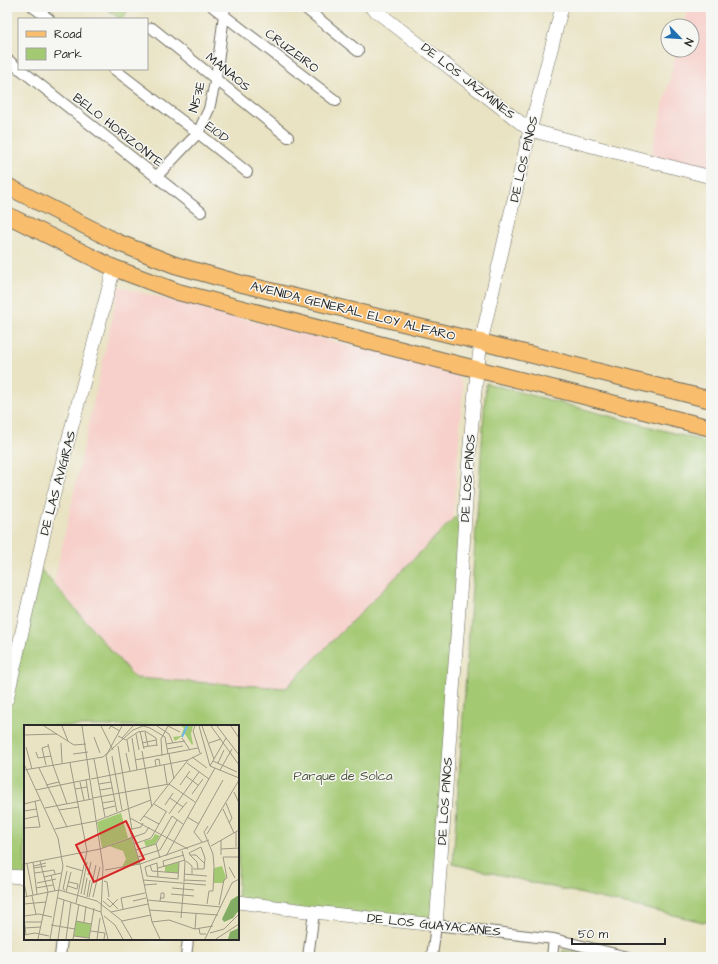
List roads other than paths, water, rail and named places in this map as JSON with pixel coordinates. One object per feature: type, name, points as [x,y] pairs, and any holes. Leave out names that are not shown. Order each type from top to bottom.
[{"type":"main road","name":"AVENIDA GENERAL ELOY ALFARO","points":[[7,186],[119,243],[175,265],[242,284],[711,400]]},
{"type":"main road","name":"AVENIDA GENERAL ELOY ALFARO","points":[[7,215],[114,268],[178,292],[711,428]]},
{"type":"street","points":[[33,7],[48,18]]},
{"type":"street","name":"CRUZEIRO","points":[[213,7],[224,11],[336,101]]},
{"type":"street","points":[[304,7],[358,50]]},
{"type":"street","name":"DE LOS JAZMINES","points":[[371,7],[530,130],[711,177]]},
{"type":"street","name":"DE LOS PINOS","points":[[432,957],[436,925],[470,446],[477,369],[481,342],[530,130],[562,7]]},
{"type":"street","name":"N53E","points":[[156,177],[198,133],[204,122],[209,109],[216,78],[224,11]]},
{"type":"street","name":"MANAOS","points":[[152,28],[288,137]]},
{"type":"street","name":"BELO HORIZONTE","points":[[7,59],[18,68]]},
{"type":"street","name":"BELO HORIZONTE","points":[[20,70],[201,212]]},
{"type":"street","name":"E10D","points":[[115,70],[247,172]]},
{"type":"street","name":"DE LAS AVIGIRAS","points":[[7,699],[47,520],[114,268]]},
{"type":"street","points":[[7,876],[24,877]]},
{"type":"street","name":"DE LOS GUAYACANES","points":[[239,902],[554,939],[628,957]]},
{"type":"street","points":[[308,957],[314,912]]},
{"type":"street","points":[[552,957],[554,939]]},
{"type":"street","points":[[60,957],[62,940]]},
{"type":"street","points":[[186,957],[188,940]]},
{"type":"park label","name":"Parque de Solca","points":[[343,776]]}]
